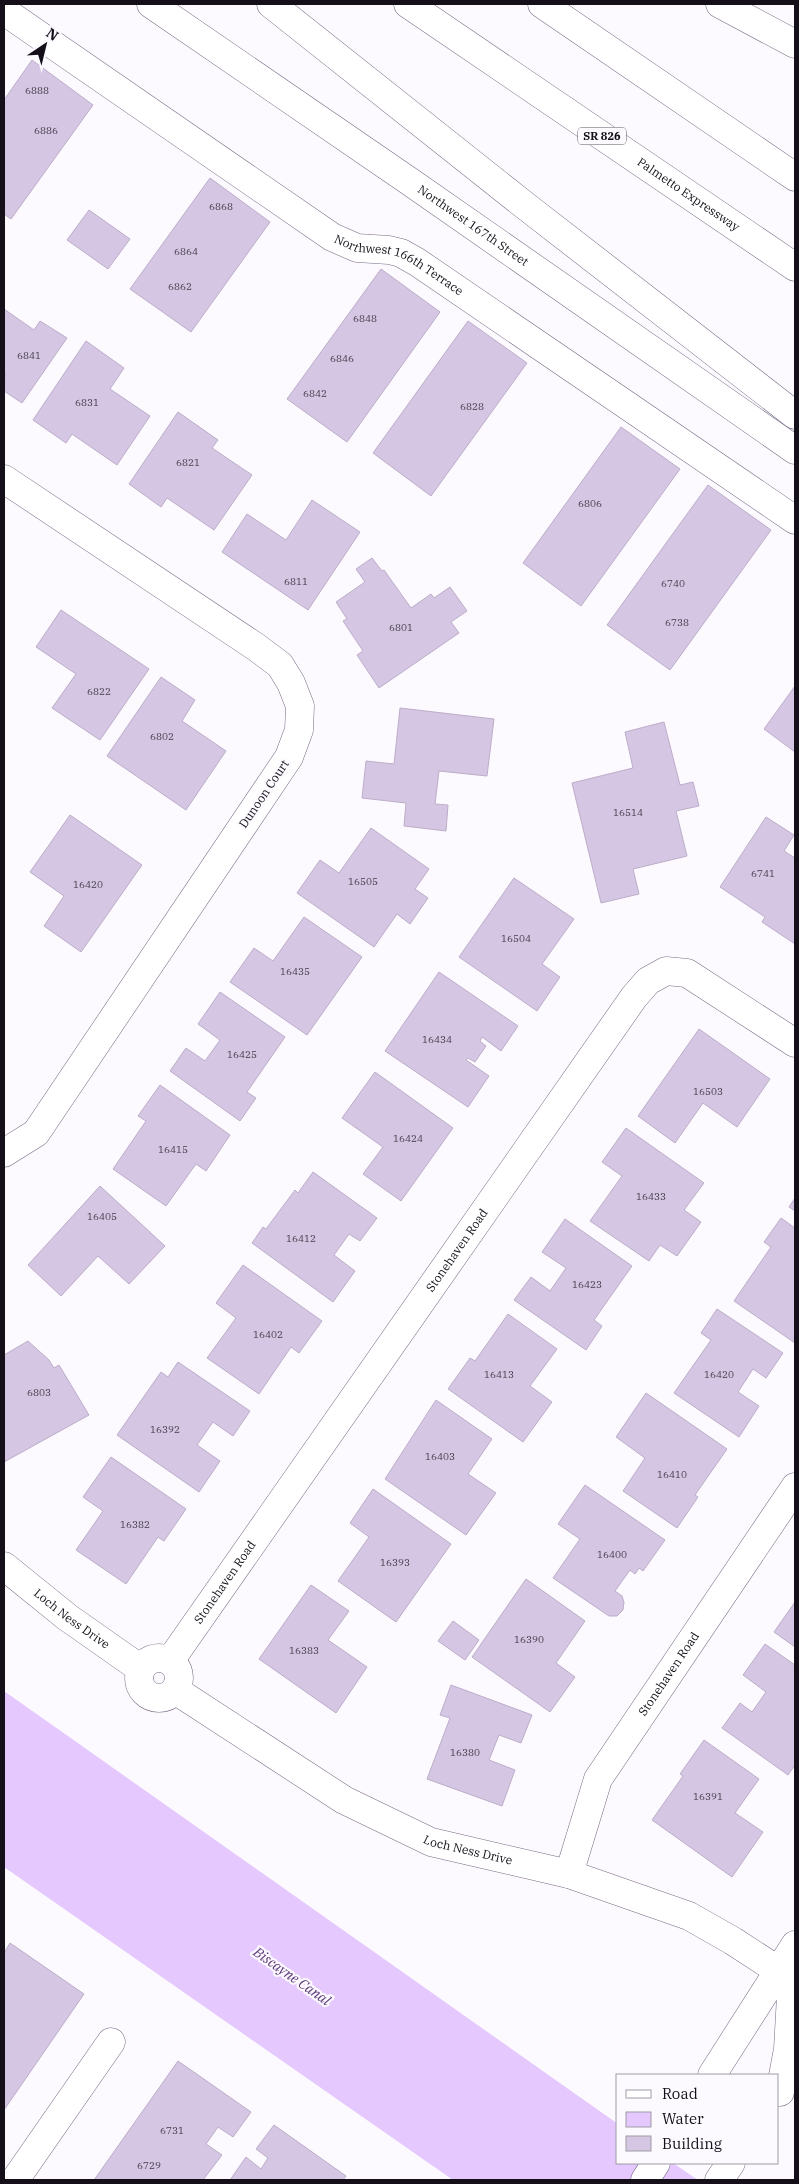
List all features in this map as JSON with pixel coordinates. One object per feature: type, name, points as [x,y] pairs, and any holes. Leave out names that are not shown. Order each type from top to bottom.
[{"type":"main road","name":"Northwest 167th Street","points":[[151,4],[795,450]]},
{"type":"main road","points":[[271,4],[523,204],[795,415]]},
{"type":"main road","name":"Palmetto Expressway","points":[[408,4],[795,268]]},
{"type":"main road","points":[[542,4],[795,177]]},
{"type":"main road","points":[[720,4],[795,44]]},
{"type":"main road","name":"Northwest 166th Terrace","points":[[4,10],[332,237],[357,248],[389,250],[401,253],[417,262],[795,520]]},
{"type":"main road","name":"Dunoon Court","points":[[4,479],[256,647],[280,665],[291,683],[300,706],[299,730],[283,765],[36,1133],[4,1153]]},
{"type":"main road","name":"Stonehaven Road","points":[[170,1661],[634,997],[648,981],[666,971],[687,973],[795,1043]]},
{"type":"main road","name":"Stonehaven Road","points":[[570,1874],[598,1779],[795,1487]]},
{"type":"main road","name":"Loch Ness Drive","points":[[4,1566],[67,1617],[141,1669]]},
{"type":"main road","points":[[164,1658],[170,1661],[178,1671],[178,1684],[175,1690],[164,1697],[151,1696],[142,1688],[140,1682],[141,1669],[151,1660],[164,1658]]},
{"type":"main road","name":"Loch Ness Drive","points":[[175,1690],[344,1800],[431,1842],[570,1874],[689,1916],[787,1971]]},
{"type":"main road","points":[[713,2074],[787,1971],[795,1945]]},
{"type":"main road","points":[[779,2094],[788,2050],[791,1996],[787,1971]]},
{"type":"main road","points":[[15,2180],[111,2042]]},
{"type":"main road","points":[[779,2094],[795,2070]]},
{"type":"main road","points":[[645,2180],[655,2164]]},
{"type":"water","name":"Biscayne Canal","points":[[4,1691],[616,2123],[616,2164],[674,2164],[698,2180],[453,2180],[4,1867]]},
{"type":"building","points":[[32,60],[93,105],[11,219],[4,214],[4,100]]},
{"type":"building","points":[[210,178],[270,222],[191,332],[130,289]]},
{"type":"building","points":[[89,210],[130,239],[108,269],[67,240]]},
{"type":"building","points":[[381,269],[440,312],[347,442],[287,399]]},
{"type":"building","points":[[4,309],[34,330],[40,321],[67,338],[22,403],[4,391]]},
{"type":"building","points":[[468,321],[527,363],[431,496],[373,453]]},
{"type":"building","points":[[86,341],[124,368],[110,389],[150,416],[117,465],[72,434],[66,443],[33,420]]},
{"type":"building","points":[[178,412],[218,440],[212,448],[252,475],[214,530],[167,498],[161,507],[129,484]]},
{"type":"building","points":[[621,427],[680,469],[581,606],[523,563]]},
{"type":"building","points":[[708,485],[771,530],[670,670],[607,625]]},
{"type":"building","points":[[312,500],[360,532],[308,610],[222,552],[247,514],[286,540]]},
{"type":"building","points":[[372,558],[382,571],[384,570],[411,608],[431,594],[434,598],[450,587],[467,611],[451,622],[459,633],[379,688],[357,655],[363,651],[343,621],[347,619],[336,602],[365,582],[356,569]]},
{"type":"building","points":[[61,610],[149,669],[100,740],[52,708],[76,674],[36,647]]},
{"type":"building","points":[[161,677],[195,700],[182,721],[226,751],[186,810],[107,756]]},
{"type":"building","points":[[795,686],[795,752],[764,729]]},
{"type":"building","points":[[400,708],[494,719],[487,776],[439,771],[435,804],[448,805],[446,831],[404,826],[406,803],[362,798],[366,761],[394,764]]},
{"type":"building","points":[[664,722],[680,785],[693,782],[699,806],[676,811],[687,856],[633,869],[639,894],[601,903],[572,783],[633,768],[625,732]]},
{"type":"building","points":[[70,815],[142,865],[81,952],[44,926],[64,896],[30,872]]},
{"type":"building","points":[[766,817],[794,835],[784,851],[795,858],[795,944],[762,922],[765,917],[720,887]]},
{"type":"building","points":[[371,828],[429,869],[415,889],[428,898],[410,924],[397,914],[374,947],[297,893],[320,860],[339,873]]},
{"type":"building","points":[[514,878],[574,919],[542,964],[560,977],[537,1011],[459,957]]},
{"type":"building","points":[[304,917],[362,957],[307,1035],[230,982],[254,948],[273,961]]},
{"type":"building","points":[[439,972],[518,1026],[501,1051],[482,1037],[480,1041],[486,1046],[475,1062],[468,1058],[466,1060],[489,1076],[468,1107],[385,1051]]},
{"type":"building","points":[[220,992],[285,1037],[247,1092],[256,1098],[240,1121],[170,1071],[186,1048],[205,1061],[220,1040],[198,1024]]},
{"type":"building","points":[[699,1029],[770,1079],[737,1127],[703,1103],[675,1143],[638,1116]]},
{"type":"building","points":[[375,1072],[453,1128],[401,1201],[363,1174],[383,1147],[342,1118]]},
{"type":"building","points":[[160,1085],[230,1135],[206,1171],[196,1164],[166,1206],[113,1169],[146,1121],[138,1116]]},
{"type":"building","points":[[626,1128],[704,1183],[684,1210],[701,1222],[677,1256],[660,1245],[649,1261],[590,1221],[622,1176],[602,1162]]},
{"type":"building","points":[[313,1172],[377,1218],[360,1241],[349,1234],[334,1255],[355,1271],[333,1302],[252,1243],[263,1227],[266,1229],[295,1190],[298,1193]]},
{"type":"building","points":[[100,1186],[165,1246],[129,1284],[98,1256],[61,1296],[28,1265]]},
{"type":"building","points":[[795,1198],[795,1211],[789,1207]]},
{"type":"building","points":[[781,1218],[795,1228],[795,1343],[734,1301],[771,1247],[764,1242]]},
{"type":"building","points":[[565,1219],[632,1266],[594,1320],[602,1326],[586,1350],[514,1300],[531,1277],[550,1291],[566,1268],[542,1252]]},
{"type":"building","points":[[243,1265],[322,1321],[299,1353],[291,1347],[259,1394],[207,1358],[236,1318],[216,1303]]},
{"type":"building","points":[[717,1309],[783,1353],[766,1378],[753,1369],[738,1392],[759,1406],[739,1437],[674,1393],[711,1340],[701,1333]]},
{"type":"building","points":[[508,1314],[557,1349],[530,1386],[552,1402],[523,1442],[448,1389],[470,1358],[475,1361]]},
{"type":"building","points":[[28,1341],[49,1360],[54,1368],[59,1365],[89,1415],[4,1462],[4,1355]]},
{"type":"building","points":[[178,1362],[250,1411],[233,1436],[213,1422],[197,1445],[220,1461],[199,1492],[117,1435],[161,1372],[168,1377]]},
{"type":"building","points":[[646,1393],[727,1449],[695,1495],[698,1497],[677,1528],[623,1491],[645,1458],[616,1437]]},
{"type":"building","points":[[436,1400],[492,1439],[468,1474],[496,1493],[466,1535],[385,1479]]},
{"type":"building","points":[[111,1457],[186,1509],[164,1541],[158,1537],[126,1584],[76,1550],[103,1511],[83,1497]]},
{"type":"building","points":[[585,1485],[665,1540],[643,1571],[639,1568],[635,1574],[630,1570],[615,1591],[622,1596],[624,1602],[623,1610],[617,1616],[609,1616],[553,1578],[580,1539],[558,1524]]},
{"type":"building","points":[[373,1489],[451,1544],[396,1622],[338,1581],[369,1537],[350,1523]]},
{"type":"building","points":[[526,1579],[585,1621],[556,1663],[575,1677],[550,1712],[472,1657]]},
{"type":"building","points":[[311,1585],[349,1611],[328,1640],[367,1667],[336,1713],[259,1659]]},
{"type":"building","points":[[795,1602],[795,1647],[774,1632]]},
{"type":"building","points":[[453,1621],[479,1640],[465,1660],[438,1641]]},
{"type":"building","points":[[765,1644],[795,1665],[795,1765],[788,1775],[722,1728],[740,1703],[752,1712],[766,1692],[743,1675]]},
{"type":"building","points":[[451,1685],[532,1715],[521,1743],[499,1735],[489,1760],[515,1770],[502,1806],[427,1779],[450,1718],[440,1715]]},
{"type":"building","points":[[704,1740],[759,1779],[735,1813],[763,1832],[732,1877],[652,1820],[683,1776],[680,1774]]},
{"type":"building","points":[[10,1943],[84,1994],[4,2110],[4,1953]]},
{"type":"building","points":[[178,2061],[251,2112],[233,2137],[218,2127],[206,2144],[222,2155],[203,2180],[94,2180]]},
{"type":"building","points":[[274,2125],[346,2176],[343,2180],[230,2180],[246,2157],[261,2169],[268,2158],[256,2149]]}]
